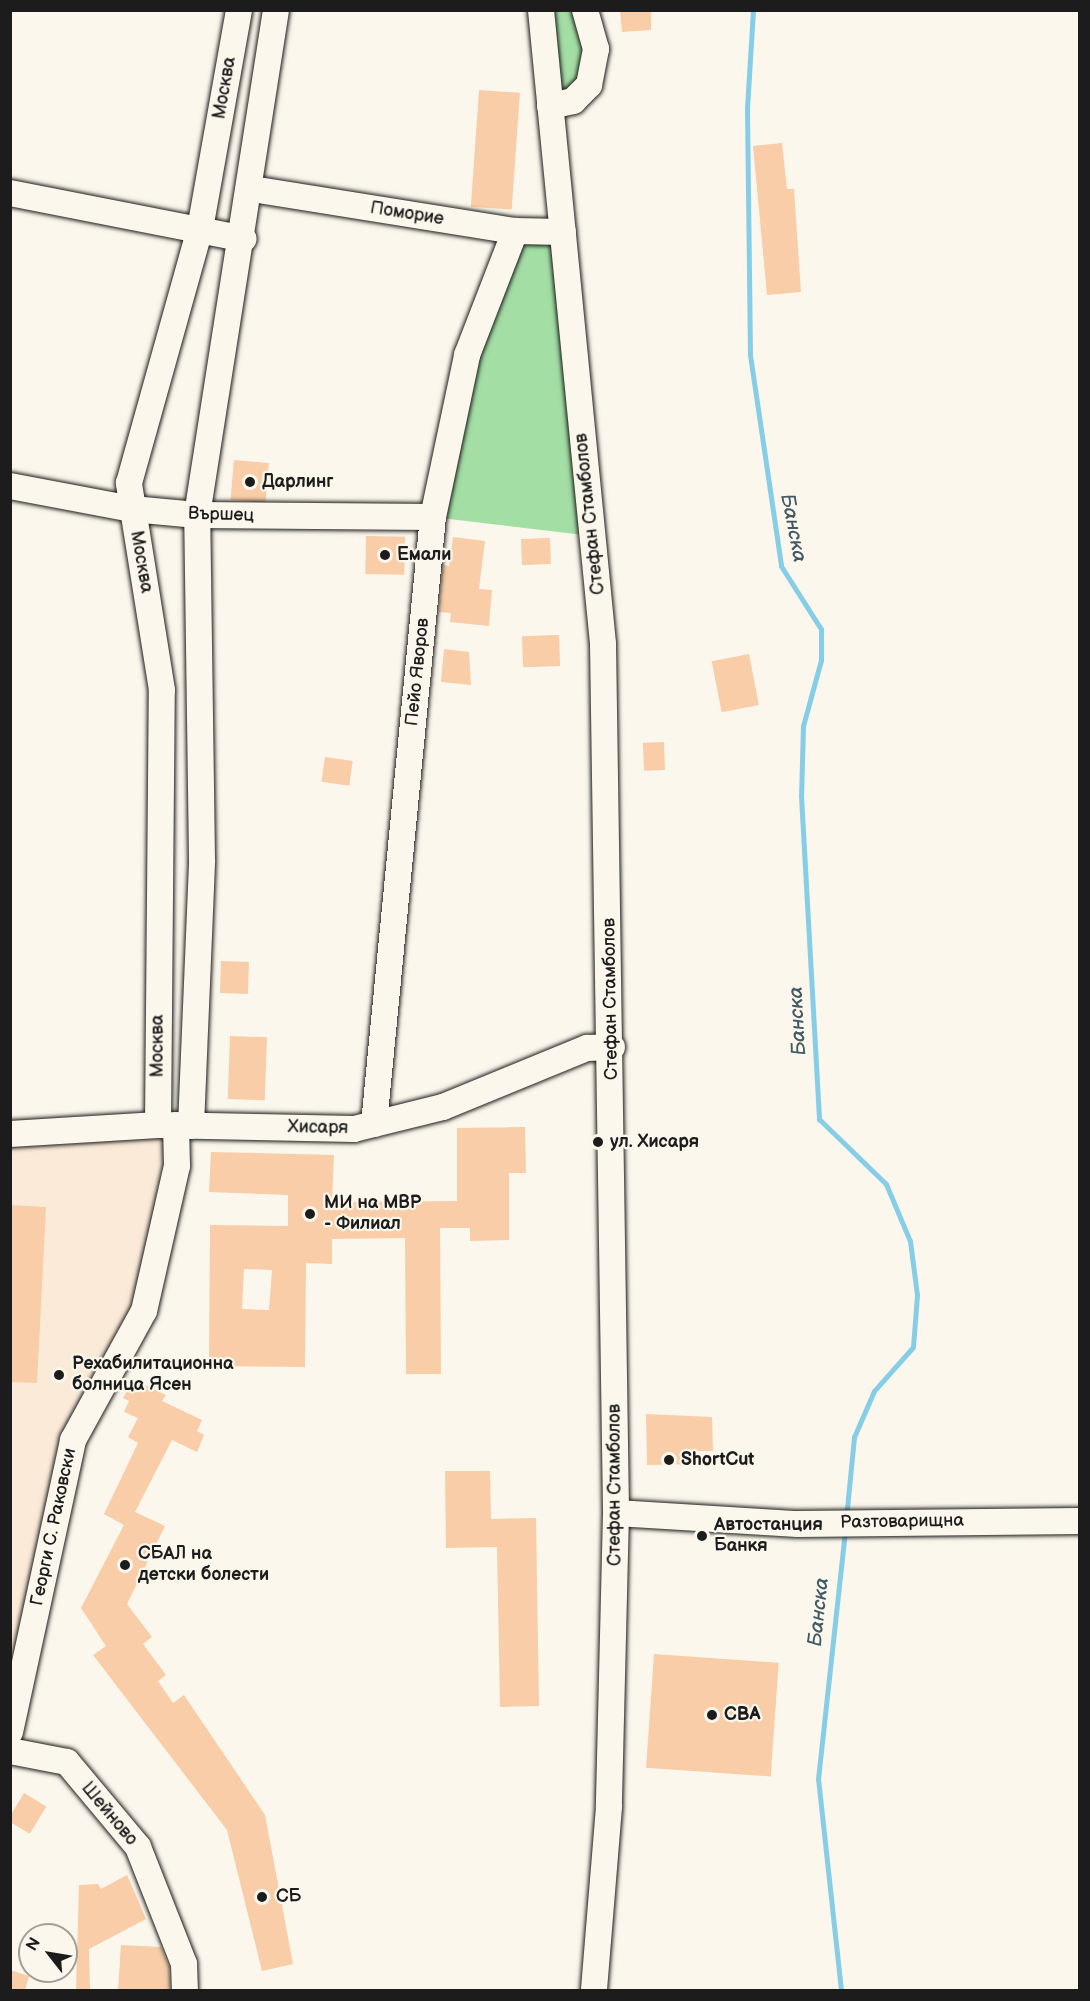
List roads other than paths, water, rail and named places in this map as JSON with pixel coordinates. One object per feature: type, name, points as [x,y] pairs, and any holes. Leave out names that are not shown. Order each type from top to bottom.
[{"type":"street","name":"Москва","points":[[175,1125],[202,860],[197,515],[252,189],[276,10]]},
{"type":"street","name":"Стефан Стамболов","points":[[541,10],[603,644],[612,1047],[616,1513],[610,1785],[594,1990]]},
{"type":"street","points":[[550,106],[573,101],[589,85],[596,49],[585,10]]},
{"type":"street","name":"Москва","points":[[175,1125],[162,690],[129,483],[135,453],[200,229],[232,12]]},
{"type":"street","name":"Поморие","points":[[252,189],[515,231],[563,232]]},
{"type":"street","points":[[10,193],[244,238]]},
{"type":"street","name":"Пейо Яворов","points":[[374,1124],[433,517],[468,355],[515,231]]},
{"type":"street","name":"Вършец","points":[[10,486],[132,509],[197,515],[433,517]]},
{"type":"street","name":"Хисаря","points":[[10,1134],[175,1125],[354,1129],[443,1107],[587,1048],[612,1047]]},
{"type":"street","name":"Георги С. Раковски","points":[[10,1732],[73,1440],[144,1311],[177,1166],[175,1125]]},
{"type":"street","name":"Разтоварищна","points":[[616,1513],[812,1524],[879,1521],[1080,1521]]},
{"type":"street","name":"Шейново","points":[[10,1751],[66,1762],[138,1847],[184,1964],[185,1990]]},
{"type":"waterway","name":"Банска","points":[[753,10],[747,109],[750,355],[781,566],[821,629],[821,660],[803,726],[801,796],[819,1119],[886,1184],[910,1241],[917,1295],[913,1347],[874,1391],[854,1437],[846,1518]]},
{"type":"waterway","name":"Банска","points":[[841,1990],[818,1779],[845,1530]]},
{"type":"place","name":"Дарлинг","points":[[250,482]]},
{"type":"place","name":"Емали","points":[[385,555]]},
{"type":"place","name":"ул. Хисаря","points":[[598,1142]]},
{"type":"place","name":"МИ на МВР - Филиал","points":[[310,1214]]},
{"type":"place","name":"Рехабилитационна болница Ясен","points":[[59,1375]]},
{"type":"place","name":"ShortCut","points":[[669,1460]]},
{"type":"place","name":"Автостанция Банкя","points":[[702,1536]]},
{"type":"place","name":"СБАЛ на детски болести","points":[[125,1565]]},
{"type":"place","name":"CBA","points":[[712,1715]]},
{"type":"place","name":"СБ","points":[[262,1897]]}]
